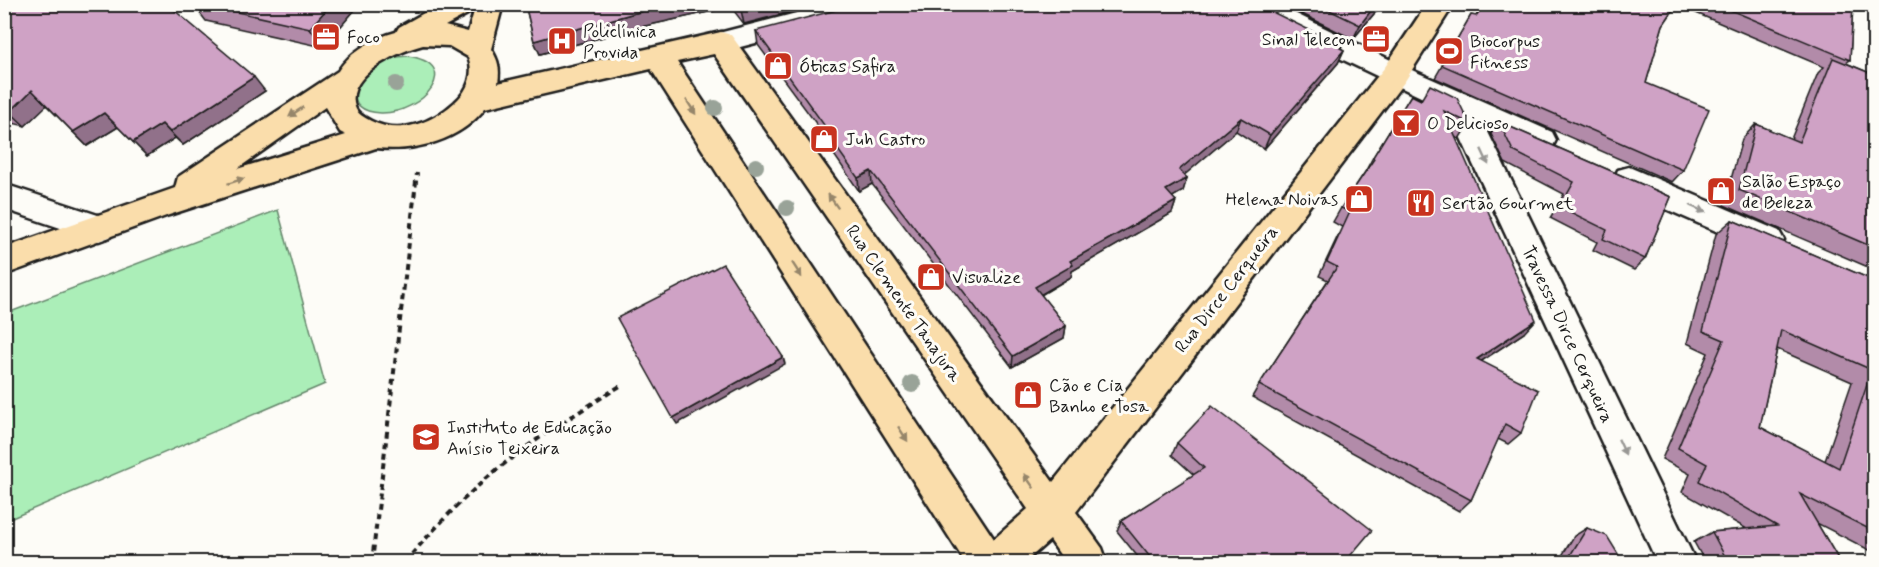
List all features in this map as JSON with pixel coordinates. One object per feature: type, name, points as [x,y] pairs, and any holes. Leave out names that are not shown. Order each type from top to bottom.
[{"type":"main road","points":[[160,206],[345,79],[368,55],[463,4]]},
{"type":"main road","points":[[477,50],[490,4]]},
{"type":"main road","name":"Rua Dirce Cerqueira","points":[[997,562],[1052,513],[1395,74],[1441,4]]},
{"type":"main road","points":[[345,79],[339,104],[343,115],[361,132],[376,136],[403,138],[432,131],[458,118],[477,99],[486,78],[483,57],[466,41],[452,36],[436,34],[400,39]]},
{"type":"main road","points":[[477,99],[721,42]]},
{"type":"main road","name":"Rua Clemente Tanajura","points":[[721,42],[1088,562]]},
{"type":"main road","points":[[659,58],[987,562]]},
{"type":"main road","points":[[4,262],[160,206],[376,136]]},
{"type":"street","points":[[721,42],[870,4]]},
{"type":"street","points":[[1251,4],[1460,105],[1569,153]]},
{"type":"street","name":"Travessa Dirce Cerqueira","points":[[1460,105],[1677,562]]},
{"type":"street","points":[[1601,167],[1798,253]]},
{"type":"street","points":[[4,196],[99,228]]},
{"type":"path","points":[[372,562],[418,163]]},
{"type":"path","points":[[405,562],[439,523],[500,467],[557,426],[620,386]]},
{"type":"green space","points":[[407,56],[425,61],[434,68],[436,78],[423,98],[411,106],[381,113],[368,111],[360,106],[355,92],[358,84],[371,68],[383,60]]},
{"type":"green space","points":[[278,210],[325,384],[5,521],[5,314]]},
{"type":"building","points":[[4,4],[154,4],[174,10],[254,77],[170,132],[162,124],[133,142],[104,113],[73,132],[32,90],[10,112],[4,111]]},
{"type":"building","points":[[201,4],[331,4],[310,28]]},
{"type":"building","name":"Policlínica Provida","points":[[525,4],[674,4],[534,41]]},
{"type":"building","points":[[736,4],[764,4],[741,10]]},
{"type":"building","points":[[859,4],[1256,4],[1342,46],[1340,48],[1344,50],[1270,135],[1241,118],[1179,170],[1187,178],[1166,190],[1176,201],[1070,261],[1073,265],[1035,287],[1066,326],[1013,356],[871,171],[858,178],[824,130],[827,129],[756,31]]},
{"type":"building","points":[[1317,4],[1376,4],[1360,25]]},
{"type":"building","points":[[1485,4],[1677,4],[1663,25],[1646,83],[1709,109],[1683,170],[1442,65],[1471,15],[1476,16]]},
{"type":"building","points":[[1716,4],[1853,4],[1850,60]]},
{"type":"building","points":[[1833,58],[1875,75],[1875,248],[1739,190],[1756,124],[1799,142]]},
{"type":"building","points":[[1430,85],[1457,98],[1469,123],[1444,111],[1536,320],[1477,359],[1538,390],[1521,433],[1505,424],[1471,500],[1259,385],[1337,267],[1327,262],[1350,212],[1341,208],[1374,159],[1373,157],[1411,95],[1421,100]]},
{"type":"building","points":[[1499,122],[1671,197],[1645,259],[1603,239],[1607,230],[1560,207],[1574,182],[1513,151]]},
{"type":"building","points":[[1732,220],[1875,281],[1875,532],[1800,494],[1840,562],[1728,562],[1712,532],[1777,526],[1699,481],[1707,464],[1678,448],[1724,340],[1703,331]],"holes":[[[1781,330],[1872,370],[1839,468],[1760,427]]]},
{"type":"building","points":[[723,264],[783,357],[673,418],[617,318]]},
{"type":"building","points":[[1212,406],[1372,530],[1345,562],[1154,562],[1121,521],[1204,468],[1177,443]]},
{"type":"building","points":[[1587,528],[1607,536],[1623,562],[1566,562]]},
{"type":"place","name":"Foco","points":[[326,37]]},
{"type":"place","name":"Sinal Telecon","points":[[1376,39]]},
{"type":"place","name":"Policlínica Provida","points":[[562,41]]},
{"type":"place","name":"Biocorpus Fitness","points":[[1449,51]]},
{"type":"place","name":"Óticas Safira","points":[[778,66]]},
{"type":"place","name":"O Delicioso","points":[[1406,123]]},
{"type":"place","name":"Juh Castro","points":[[824,139]]},
{"type":"place","name":"Salão Espaço de Beleza","points":[[1721,191]]},
{"type":"place","name":"Helena Noivas","points":[[1359,199]]},
{"type":"place","name":"Sertão Gourmet","points":[[1421,203]]},
{"type":"place","name":"Visualize","points":[[931,277]]},
{"type":"place","name":"Cão e Cia Banho e Tosa","points":[[1028,395]]},
{"type":"place","name":"Instituto de Educação Anísio Teixeira","points":[[426,437]]}]
